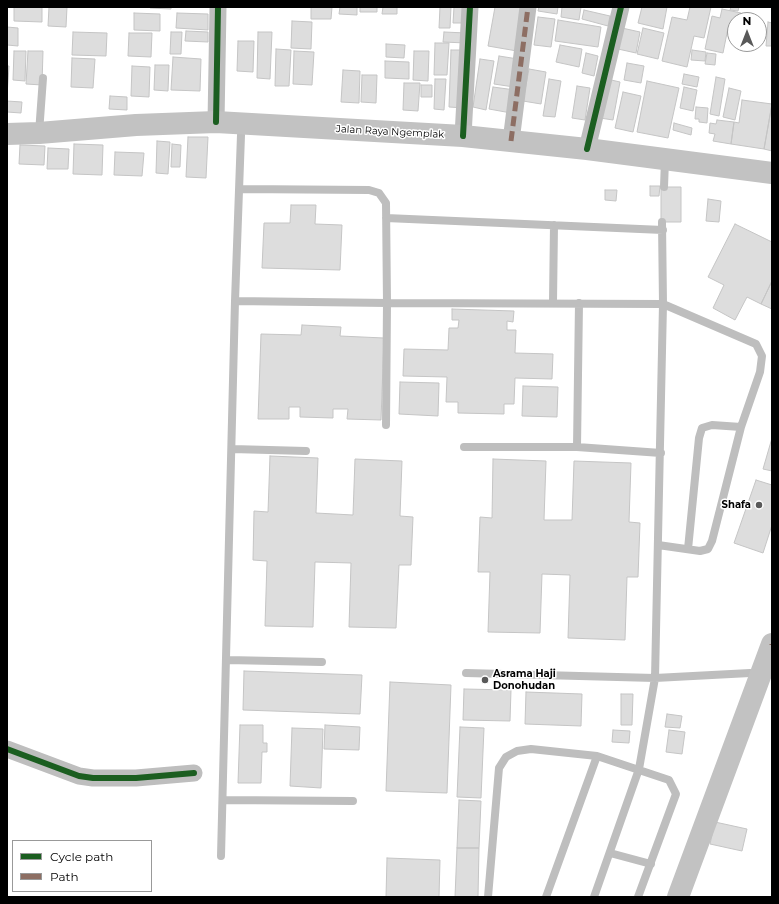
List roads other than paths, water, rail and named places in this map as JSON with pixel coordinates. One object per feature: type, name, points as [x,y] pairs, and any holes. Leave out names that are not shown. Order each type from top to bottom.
[{"type":"main road","name":"Jalan Raya Ngemplak","points":[[7,134],[216,122],[463,136],[587,149],[772,173]]},
{"type":"main road","points":[[678,897],[772,644]]},
{"type":"street","points":[[216,122],[218,7]]},
{"type":"street","points":[[463,136],[470,7]]},
{"type":"street","points":[[511,141],[528,7]]},
{"type":"street","points":[[587,149],[621,7]]},
{"type":"street","points":[[7,749],[79,776],[93,778],[136,778],[194,773]]},
{"type":"lane","points":[[39,133],[43,78]]},
{"type":"lane","points":[[221,856],[235,301],[241,134]]},
{"type":"lane","points":[[664,187],[665,159]]},
{"type":"lane","points":[[240,189],[369,190],[379,193],[386,203],[386,425]]},
{"type":"lane","points":[[386,218],[554,225],[663,226],[663,304],[655,678],[639,769],[594,897]]},
{"type":"lane","points":[[553,302],[554,225]]},
{"type":"lane","points":[[235,301],[553,302],[663,304],[756,344],[762,356],[760,372],[741,426],[712,542],[708,550],[700,551],[658,545]]},
{"type":"lane","points":[[577,447],[580,303]]},
{"type":"lane","points":[[688,549],[699,438],[702,428],[712,425],[741,426]]},
{"type":"lane","points":[[464,447],[577,447],[660,453]]},
{"type":"lane","points":[[232,449],[306,451]]},
{"type":"lane","points":[[227,660],[322,662]]},
{"type":"lane","points":[[466,673],[655,678],[750,673]]},
{"type":"lane","points":[[488,897],[499,768],[506,757],[517,751],[531,749],[597,756],[669,780],[676,794],[638,897]]},
{"type":"lane","points":[[546,897],[597,756]]},
{"type":"lane","points":[[223,800],[353,801]]},
{"type":"lane","points":[[610,853],[651,864]]},
{"type":"place","name":"Shafa","points":[[759,505]]},
{"type":"place","name":"Asrama Haji Donohudan","points":[[485,680]]}]
